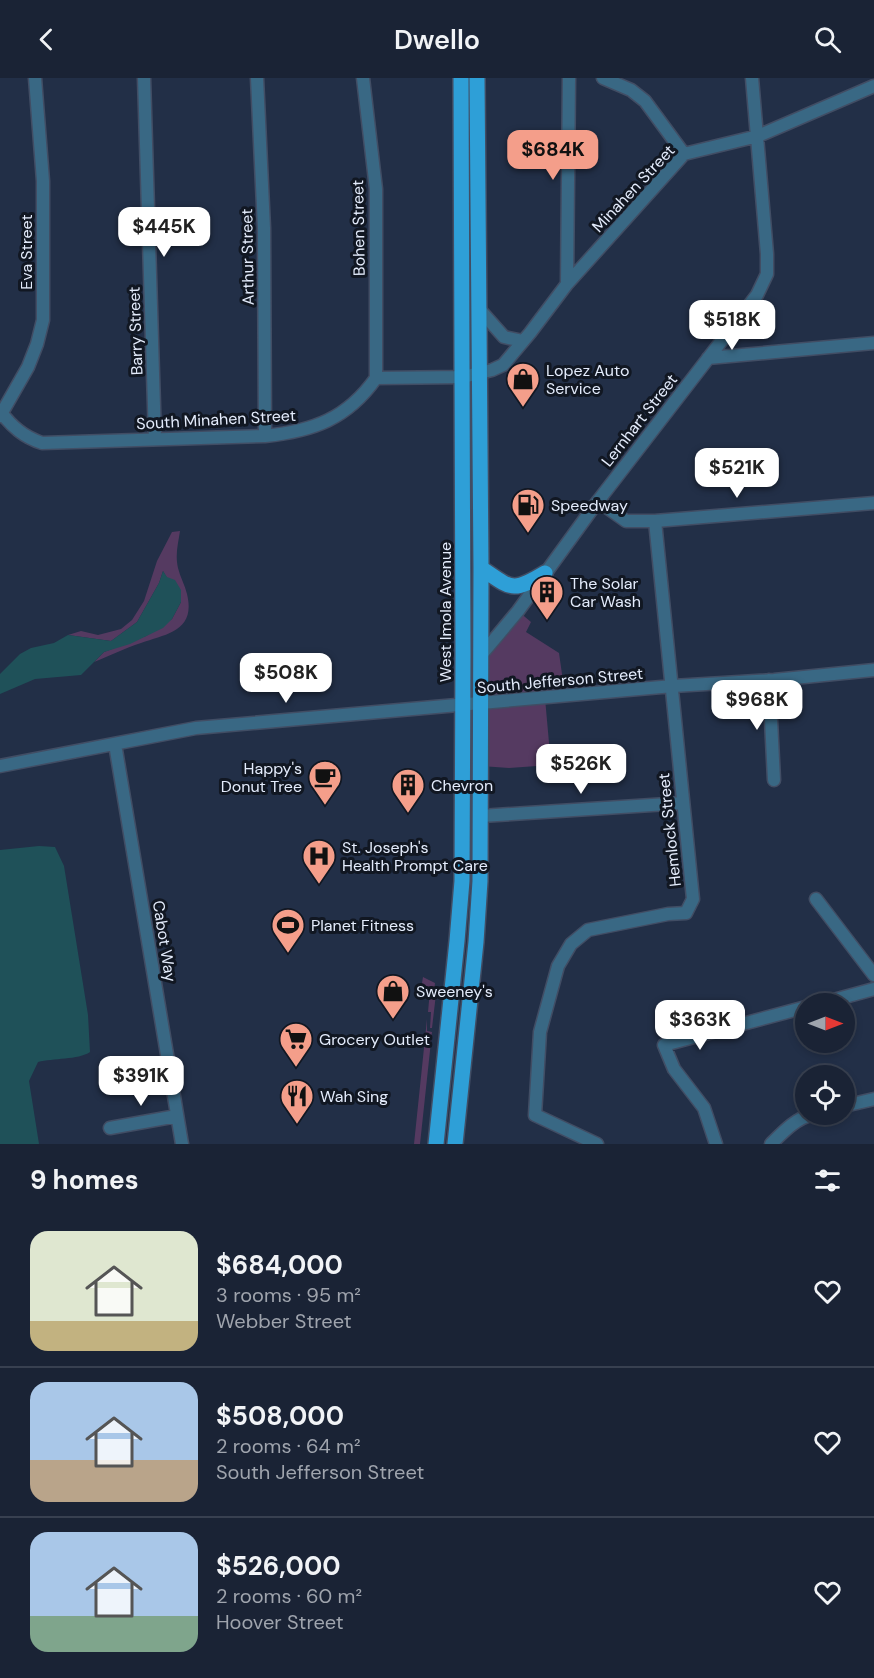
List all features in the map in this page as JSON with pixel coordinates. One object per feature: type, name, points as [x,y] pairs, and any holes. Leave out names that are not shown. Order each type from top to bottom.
[{"type":"main road","name":"West Imola Avenue","points":[[436,1144],[461,891],[463,377],[461,78]]},
{"type":"main road","points":[[455,1144],[480,882],[482,568],[477,78]]},
{"type":"main road","points":[[482,568],[516,588],[545,573]]},
{"type":"street","name":"Eva Street","points":[[1,414],[28,368],[43,320],[43,181],[35,78]]},
{"type":"street","name":"Barry Street","points":[[144,78],[155,439]]},
{"type":"street","name":"Arthur Street","points":[[257,78],[264,228],[265,436]]},
{"type":"street","name":"Bohen Street","points":[[363,78],[376,189],[376,378]]},
{"type":"street","points":[[567,284],[569,78]]},
{"type":"street","points":[[603,78],[631,90],[645,101],[684,154]]},
{"type":"street","name":"Lernhart Street","points":[[482,654],[757,295],[766,274],[758,136],[752,78]]},
{"type":"street","name":"Minahen Street","points":[[463,377],[503,365],[567,284],[684,154],[758,136],[874,86]]},
{"type":"street","points":[[480,310],[504,337],[523,341]]},
{"type":"street","points":[[708,358],[874,343]]},
{"type":"street","points":[[376,378],[463,377]]},
{"type":"street","name":"South Minahen Street","points":[[1,414],[28,438],[42,443],[265,436],[295,433],[314,428],[334,418],[368,390],[376,378]]},
{"type":"street","points":[[598,501],[626,521],[655,521],[874,503]]},
{"type":"street","name":"Hemlock Street","points":[[597,1144],[536,1115],[540,1032],[558,966],[571,944],[588,930],[668,914],[686,913],[693,899],[655,521]]},
{"type":"street","name":"South Jefferson Street","points":[[0,766],[196,728],[673,686],[769,681],[874,670]]},
{"type":"street","points":[[769,681],[774,780]]},
{"type":"street","name":"Cabot Way","points":[[115,744],[182,1144]]},
{"type":"street","points":[[481,816],[682,803]]},
{"type":"street","points":[[816,898],[874,975]]},
{"type":"street","points":[[855,994],[874,989]]},
{"type":"street","points":[[716,1144],[704,1108],[674,1069],[664,1045],[795,1010]]},
{"type":"street","points":[[855,1103],[874,1099]]},
{"type":"street","points":[[110,1128],[177,1116]]},
{"type":"street","points":[[771,1144],[795,1122]]},
{"type":"shaded area","points":[[180,531],[177,563],[189,606],[183,623],[169,633],[94,662],[104,652],[146,636],[172,619],[181,602],[163,571],[159,583],[137,622],[111,641],[68,635],[81,631],[98,635],[121,629],[132,620],[144,601],[157,561],[172,532]]},
{"type":"shaded area","points":[[163,571],[167,577],[175,580],[181,590],[181,602],[172,619],[163,628],[130,644],[104,652],[81,675],[35,679],[0,694],[0,674],[20,654],[31,648],[54,643],[68,635],[111,641],[137,622],[159,583]]},
{"type":"shaded area","points":[[518,611],[531,622],[526,632],[559,653],[565,695],[545,698],[551,765],[509,768],[481,766],[482,654]]},
{"type":"shaded area","points":[[39,846],[55,847],[64,866],[88,1015],[90,1052],[85,1055],[38,1062],[29,1081],[39,1144],[0,1144],[0,850]]},
{"type":"shaded area","points":[[423,977],[435,983],[432,1028],[430,1028],[431,1012],[428,1012],[430,990],[421,989]]},
{"type":"shaded area","points":[[427,1019],[427,1031],[432,1032],[420,1144],[414,1144]]},
{"type":"place","name":"Lopez Auto Service","points":[[523,408]]},
{"type":"place","name":"Speedway","points":[[528,534]]},
{"type":"place","name":"The Solar Car Wash","points":[[547,621]]},
{"type":"place","name":"Happy's Donut Tree","points":[[325,806]]},
{"type":"place","name":"Chevron","points":[[408,814]]},
{"type":"place","name":"St. Joseph's Health Prompt Care","points":[[319,885]]},
{"type":"place","name":"Planet Fitness","points":[[288,954]]},
{"type":"place","name":"Sweeney's","points":[[393,1020]]},
{"type":"place","name":"Grocery Outlet","points":[[296,1068]]},
{"type":"place","name":"Wah Sing","points":[[297,1125]]}]
